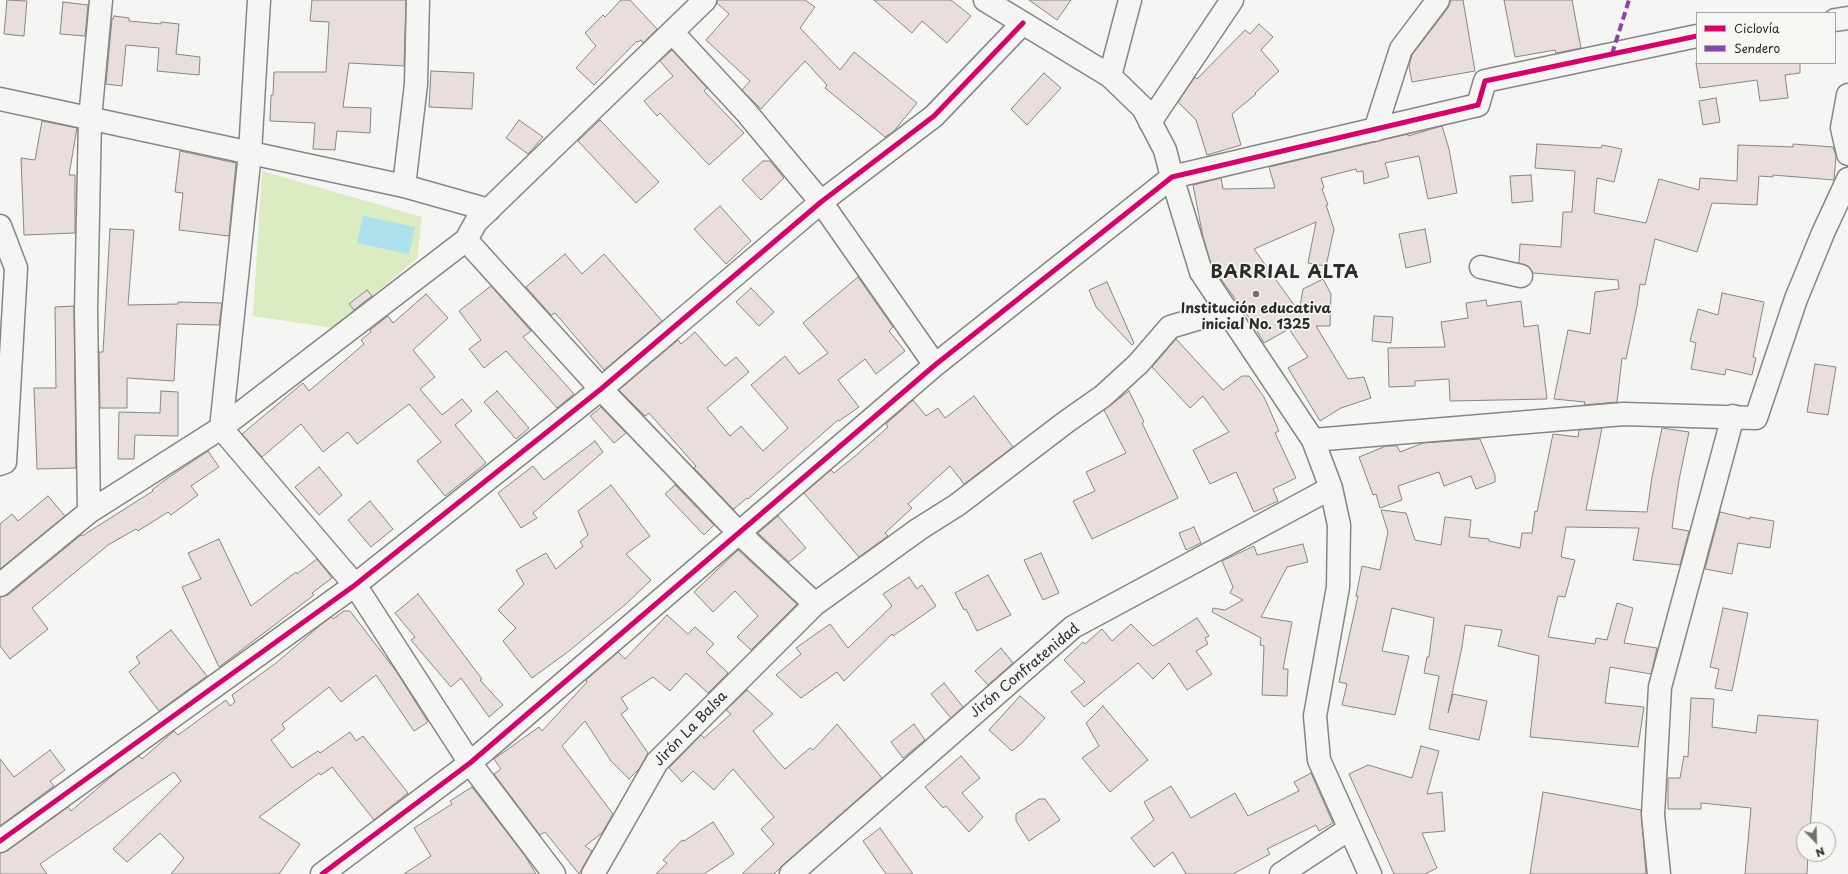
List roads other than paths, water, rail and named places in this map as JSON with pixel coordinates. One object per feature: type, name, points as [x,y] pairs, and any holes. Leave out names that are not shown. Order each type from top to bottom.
[{"type":"street","points":[[88,512],[86,310],[90,119],[101,0]]},
{"type":"street","points":[[259,0],[250,153],[221,428],[355,585],[470,762],[554,874]]},
{"type":"street","points":[[404,186],[416,84],[418,0]]},
{"type":"street","points":[[0,584],[88,512],[221,428],[466,240],[476,222],[705,0]]},
{"type":"street","points":[[985,0],[1110,76],[1143,108],[1166,150],[1172,176],[1201,272],[1313,440],[1331,488],[1339,525],[1338,588],[1315,716],[1319,760],[1370,874]]},
{"type":"street","points":[[1110,76],[1130,0]]},
{"type":"street","points":[[1150,122],[1232,0]]},
{"type":"street","points":[[1375,130],[1401,49],[1438,0]]},
{"type":"street","points":[[1836,20],[1848,18]]},
{"type":"street","points":[[0,841],[355,585],[601,389],[821,202],[934,116],[1023,23]]},
{"type":"street","points":[[672,32],[746,112],[821,202],[935,365]]},
{"type":"street","points":[[322,874],[470,762],[935,365],[1172,176],[1478,105],[1485,81],[1696,36]]},
{"type":"street","points":[[1848,95],[1842,128],[1848,154]]},
{"type":"street","points":[[0,99],[404,186],[489,210]]},
{"type":"street","points":[[1313,440],[1624,414],[1733,416],[1756,418],[1796,300],[1823,233],[1848,179]]},
{"type":"street","points":[[0,226],[16,268],[5,462],[0,464]]},
{"type":"street","points":[[466,240],[601,389],[739,533],[815,604]]},
{"type":"street","points":[[1481,267],[1521,276]]},
{"type":"street","name":"Jirón La Balsa","points":[[593,874],[656,762],[815,604],[919,529],[957,505],[1066,422],[1103,396],[1138,364],[1170,327],[1226,310]]},
{"type":"street","points":[[1659,874],[1653,815],[1660,687],[1733,416]]},
{"type":"street","name":"Jirón Confratenidad","points":[[791,874],[1073,627],[1331,488]]},
{"type":"street","points":[[1281,874],[1349,829]]},
{"type":"water","points":[[363,216],[415,227],[409,254],[357,243]]},
{"type":"place","name":"Institución educativa inicial No. 1325","points":[[1256,294]]},
{"type":"district","name":"BARRIAL ALTA","points":[[1285,273]]}]
